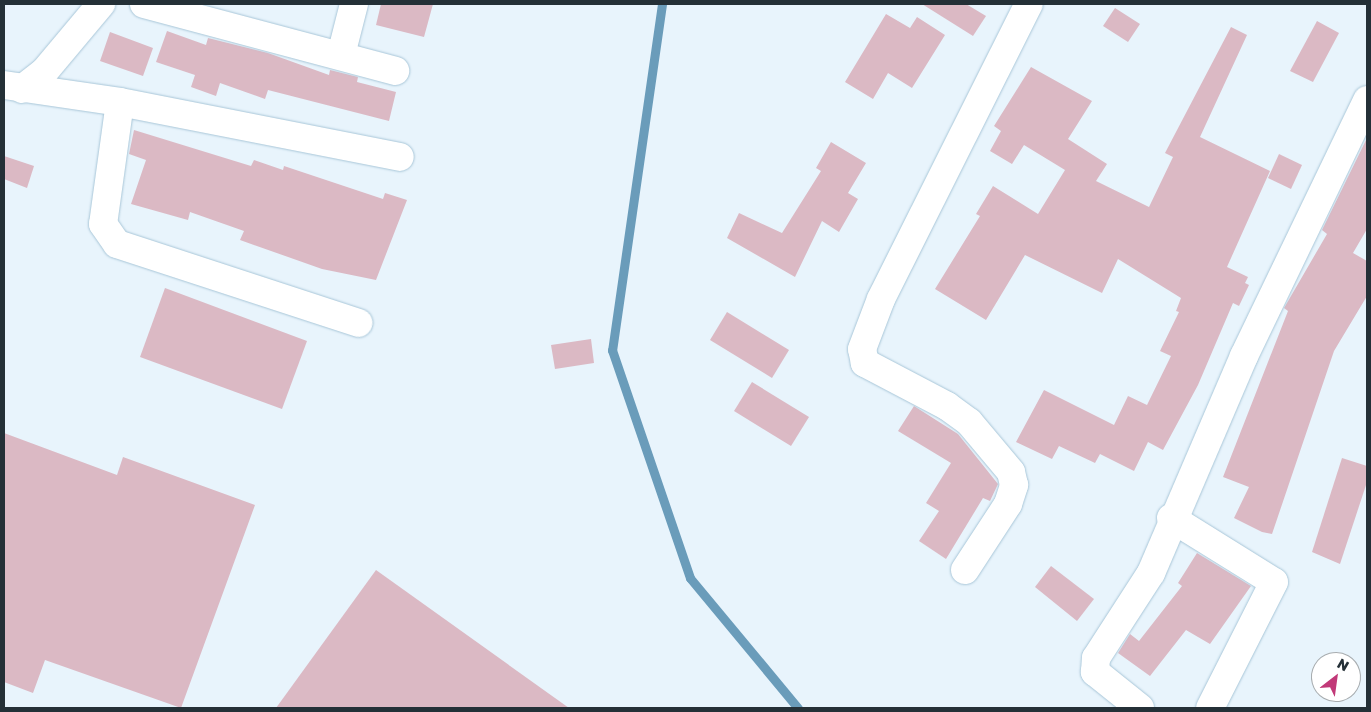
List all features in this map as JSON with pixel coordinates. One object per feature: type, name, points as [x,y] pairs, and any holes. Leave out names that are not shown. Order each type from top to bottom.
[{"type":"street","points":[[13,87],[44,72],[101,4]]},
{"type":"street","points":[[144,4],[341,55],[395,71]]},
{"type":"street","points":[[341,55],[354,4]]},
{"type":"street","points":[[965,570],[1008,504],[1013,478],[969,422],[947,406],[865,363],[862,348],[882,299],[1029,4]]},
{"type":"street","points":[[13,87],[120,102],[400,157]]},
{"type":"street","points":[[1140,708],[1102,680],[1095,672],[1094,663],[1143,590],[1171,518],[1367,100]]},
{"type":"street","points":[[120,102],[103,224],[117,244],[358,323]]},
{"type":"street","points":[[1171,518],[1274,582],[1210,708]]},
{"type":"building","points":[[381,4],[433,4],[424,37],[376,25]]},
{"type":"building","points":[[922,4],[966,4],[986,16],[973,36]]},
{"type":"building","points":[[1115,8],[1140,24],[1128,42],[1103,26]]},
{"type":"building","points":[[886,14],[910,28],[917,17],[945,35],[912,88],[888,73],[873,99],[845,82]]},
{"type":"building","points":[[1317,21],[1339,33],[1313,82],[1290,71]]},
{"type":"building","points":[[1231,27],[1247,35],[1200,137],[1270,171],[1227,267],[1248,277],[1245,283],[1249,285],[1239,306],[1233,303],[1198,385],[1163,450],[1148,442],[1134,471],[1100,454],[1095,463],[1059,446],[1052,459],[1016,442],[1044,390],[1114,425],[1128,396],[1147,405],[1171,356],[1160,351],[1179,312],[1176,311],[1181,298],[1118,259],[1102,293],[1025,255],[986,320],[935,289],[980,216],[976,214],[993,186],[1038,214],[1065,170],[1024,145],[1012,164],[990,151],[1001,131],[994,126],[1031,67],[1092,101],[1068,139],[1107,164],[1096,181],[1149,207],[1173,157],[1165,153]]},
{"type":"building","points":[[167,31],[206,45],[208,38],[268,53],[329,75],[330,70],[358,77],[357,82],[396,92],[389,121],[268,90],[265,99],[220,83],[216,96],[191,87],[195,75],[156,62]]},
{"type":"building","points":[[110,32],[153,48],[143,76],[100,61]]},
{"type":"building","points":[[134,130],[251,166],[254,160],[283,170],[284,166],[383,199],[385,193],[407,200],[376,280],[322,269],[240,240],[244,231],[190,212],[188,220],[131,204],[146,160],[129,154]]},
{"type":"building","points":[[1367,138],[1367,229],[1353,253],[1367,261],[1367,296],[1334,351],[1272,534],[1262,532],[1234,518],[1249,487],[1223,477],[1288,311],[1284,308],[1327,234],[1322,230]]},
{"type":"building","points":[[831,142],[866,163],[848,193],[858,199],[839,232],[822,221],[795,277],[727,238],[739,213],[782,233],[821,171],[816,168]]},
{"type":"building","points":[[1279,154],[1302,165],[1291,189],[1268,178]]},
{"type":"building","points":[[4,156],[34,166],[27,188],[4,179]]},
{"type":"building","points":[[165,288],[307,341],[282,409],[140,357]]},
{"type":"building","points":[[727,312],[789,350],[772,378],[710,340]]},
{"type":"building","points":[[591,339],[594,363],[555,369],[551,345]]},
{"type":"building","points":[[752,382],[809,417],[791,446],[734,411]]},
{"type":"building","points":[[914,406],[958,434],[998,484],[990,501],[983,498],[946,559],[919,541],[939,511],[926,503],[951,463],[898,431]]},
{"type":"building","points":[[4,433],[117,475],[123,457],[255,505],[181,708],[45,660],[33,693],[4,682]]},
{"type":"building","points":[[1342,458],[1367,466],[1367,482],[1340,564],[1312,552]]},
{"type":"building","points":[[1197,553],[1251,586],[1210,644],[1186,630],[1150,676],[1118,653],[1130,634],[1139,641],[1182,586],[1178,583]]},
{"type":"building","points":[[1051,566],[1094,599],[1077,621],[1035,587]]},
{"type":"building","points":[[376,570],[569,708],[276,708]]},
{"type":"waterway","points":[[662,4],[612,350],[690,578],[798,708]]}]
